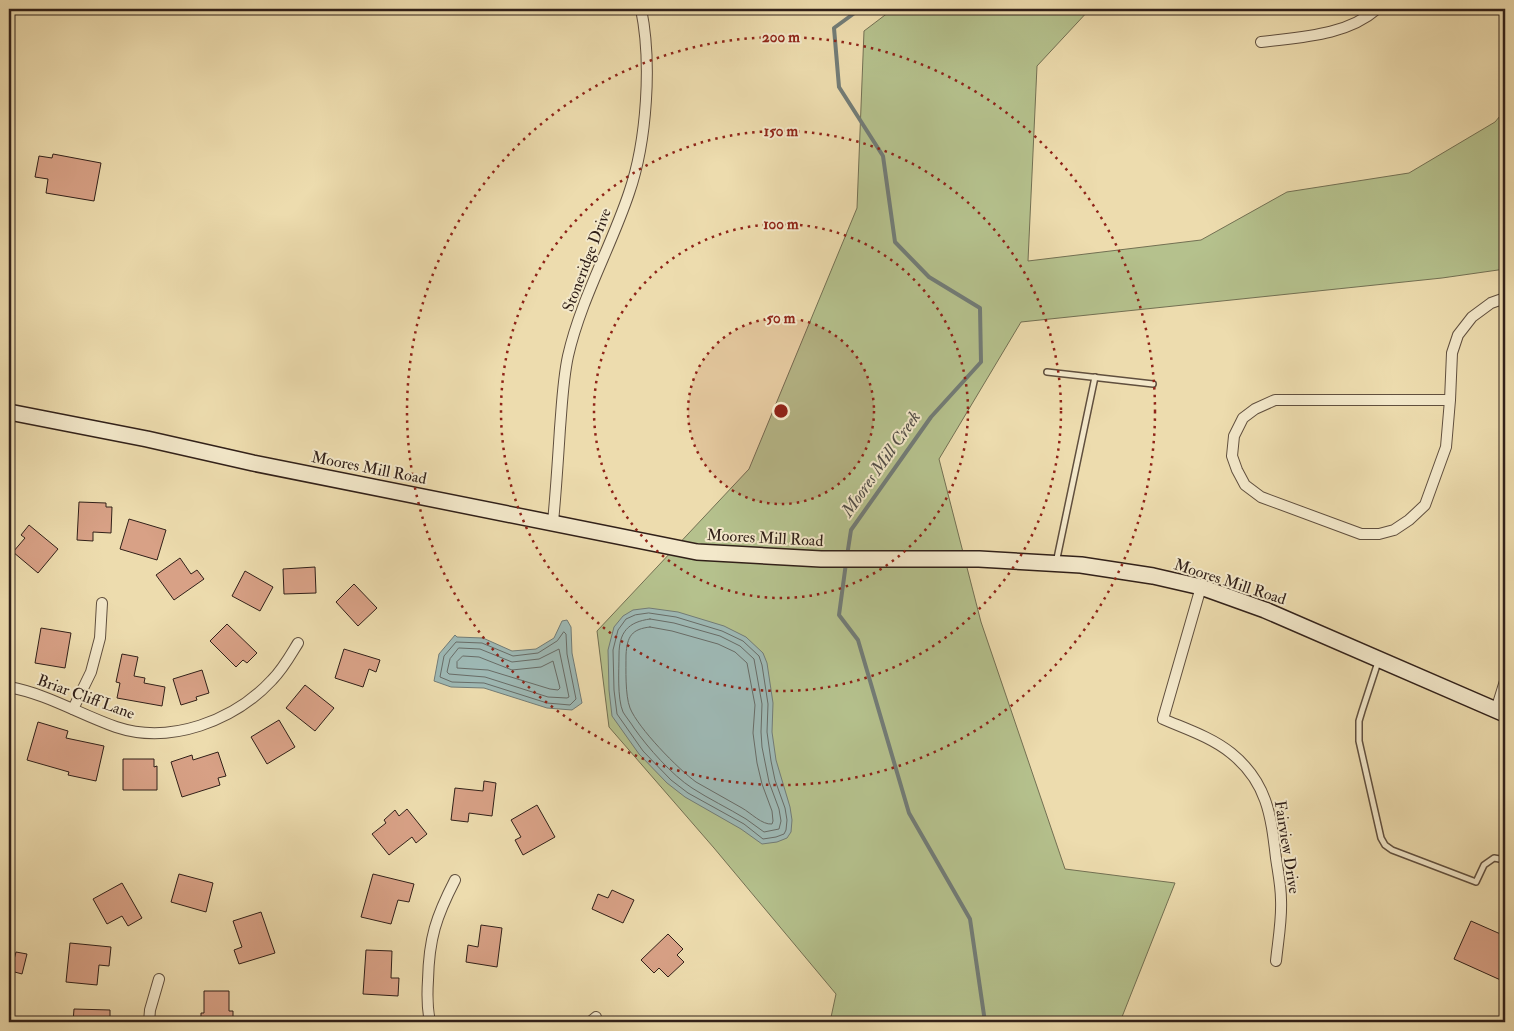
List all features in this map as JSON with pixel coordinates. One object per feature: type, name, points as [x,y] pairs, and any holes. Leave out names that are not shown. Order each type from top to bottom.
[{"type":"street","name":"Stoneridge Drive","points":[[553,522],[562,401],[568,357],[576,329],[629,192],[637,165],[643,123],[646,65],[644,22],[641,9]]},
{"type":"street","points":[[1261,42],[1345,28],[1377,9]]},
{"type":"street","points":[[1450,400],[1275,400],[1255,408],[1243,418],[1234,436],[1232,456],[1236,470],[1246,485],[1261,497],[1361,534],[1379,534],[1394,530],[1409,520],[1425,505],[1446,448],[1450,400],[1452,353],[1458,335],[1472,317],[1492,303],[1505,298]]},
{"type":"street","name":"Moores Mill Road","points":[[9,412],[696,552],[821,559],[978,559],[1056,563],[1153,576],[1200,587],[1265,610],[1501,712]]},
{"type":"street","points":[[9,422],[28,416]]},
{"type":"street","name":"Fairview Drive","points":[[1200,587],[1163,719],[1208,739],[1231,753],[1250,772],[1263,794],[1268,806],[1271,822],[1281,901],[1276,961]]},
{"type":"street","points":[[73,709],[91,672],[100,638],[102,603]]},
{"type":"street","name":"Briar Cliff Lane","points":[[9,686],[35,693],[117,727],[163,732],[194,728],[226,715],[252,698],[281,670],[298,643]]},
{"type":"street","points":[[1501,712],[1505,681]]},
{"type":"street","points":[[430,1022],[427,998],[431,938],[442,907],[455,880]]},
{"type":"street","points":[[149,1022],[150,1010],[159,978]]},
{"type":"lane","points":[[1047,372],[1153,384]]},
{"type":"lane","points":[[1056,563],[1094,377]]},
{"type":"lane","points":[[1379,660],[1359,721],[1359,741],[1381,838],[1385,846],[1476,882],[1484,865],[1494,858],[1505,860]]},
{"type":"green space","points":[[893,9],[1090,9],[1037,66],[1028,261],[1201,240],[1287,192],[1409,173],[1495,122],[1505,110],[1505,269],[1442,278],[1021,322],[939,459],[981,622],[1065,869],[1175,883],[1120,1022],[830,1022],[836,994],[714,848],[609,727],[597,631],[749,469],[857,208],[864,31]]},
{"type":"water","points":[[649,608],[678,612],[724,626],[746,637],[763,653],[767,663],[773,703],[772,732],[776,760],[792,820],[791,832],[787,838],[777,842],[762,844],[741,829],[685,797],[667,783],[639,754],[612,716],[608,650],[614,627],[623,616],[633,610]]},
{"type":"water","points":[[567,620],[571,627],[572,653],[582,703],[572,710],[547,708],[484,688],[451,687],[434,681],[439,654],[455,635],[457,637],[483,638],[512,651],[536,649],[554,638],[562,621]]},
{"type":"building","points":[[53,154],[101,163],[94,201],[46,193],[48,179],[35,177],[39,156],[52,158]]},
{"type":"building","points":[[79,502],[106,503],[106,507],[112,507],[111,533],[93,532],[93,541],[77,540]]},
{"type":"building","points":[[129,519],[166,530],[157,560],[120,549]]},
{"type":"building","points":[[29,525],[58,549],[38,573],[13,552],[25,538],[21,535]]},
{"type":"building","points":[[180,558],[191,574],[197,570],[204,579],[174,600],[156,575]]},
{"type":"building","points":[[315,567],[316,593],[284,594],[283,569]]},
{"type":"building","points":[[245,571],[273,587],[260,611],[232,596]]},
{"type":"building","points":[[354,584],[377,608],[358,626],[336,602]]},
{"type":"building","points":[[227,624],[257,653],[247,663],[243,660],[236,667],[210,641]]},
{"type":"building","points":[[41,628],[71,633],[65,668],[35,663]]},
{"type":"building","points":[[344,649],[380,660],[376,672],[369,669],[363,687],[335,678]]},
{"type":"building","points":[[122,654],[138,657],[134,676],[145,678],[144,683],[165,687],[162,706],[117,698],[120,683],[116,682]]},
{"type":"building","points":[[202,670],[209,693],[196,697],[197,700],[181,705],[173,679]]},
{"type":"building","points":[[305,685],[334,708],[315,731],[286,708]]},
{"type":"building","points":[[279,720],[295,747],[267,764],[251,737]]},
{"type":"building","points":[[38,722],[68,731],[66,738],[104,746],[96,781],[68,775],[69,772],[27,760]]},
{"type":"building","points":[[218,752],[226,776],[218,778],[220,785],[182,797],[171,762],[192,755],[193,760]]},
{"type":"building","points":[[123,759],[154,759],[154,767],[157,766],[157,790],[123,790]]},
{"type":"building","points":[[484,781],[496,783],[492,816],[469,813],[468,822],[451,820],[455,788],[483,791]]},
{"type":"building","points":[[537,805],[555,837],[523,855],[515,840],[521,837],[511,820]]},
{"type":"building","points":[[407,809],[427,834],[416,843],[412,837],[389,855],[372,834],[386,823],[384,820],[395,810],[399,816]]},
{"type":"building","points":[[179,874],[213,883],[206,912],[171,902]]},
{"type":"building","points":[[373,874],[414,884],[409,902],[398,900],[391,924],[361,917]]},
{"type":"building","points":[[122,883],[142,918],[128,926],[122,916],[107,924],[93,899]]},
{"type":"building","points":[[612,890],[634,900],[623,923],[592,909],[598,894],[608,898]]},
{"type":"building","points":[[261,912],[275,953],[239,964],[234,950],[242,947],[233,921]]},
{"type":"building","points":[[1471,921],[1505,936],[1505,982],[1454,959]]},
{"type":"building","points":[[481,925],[502,928],[497,967],[466,962],[468,945],[478,947]]},
{"type":"building","points":[[668,934],[683,949],[677,955],[684,962],[668,977],[659,968],[654,973],[641,960]]},
{"type":"building","points":[[70,943],[111,947],[109,966],[99,965],[97,985],[66,982]]},
{"type":"building","points":[[366,950],[392,951],[391,978],[399,978],[398,996],[363,994]]},
{"type":"building","points":[[16,952],[27,954],[22,974],[11,971]]},
{"type":"building","points":[[204,991],[229,991],[229,1011],[233,1011],[233,1022],[201,1022],[201,1013],[204,1013]]},
{"type":"building","points":[[74,1009],[110,1010],[110,1022],[73,1022]]},
{"type":"waterway","name":"Moores Mill Creek","points":[[847,556],[851,530],[931,417],[981,362],[980,308],[929,277],[895,242],[883,156],[839,87],[834,28],[860,9]]},
{"type":"waterway","name":"Moores Mill Creek","points":[[846,563],[839,615],[858,640],[909,813],[970,919],[985,1022]]}]
